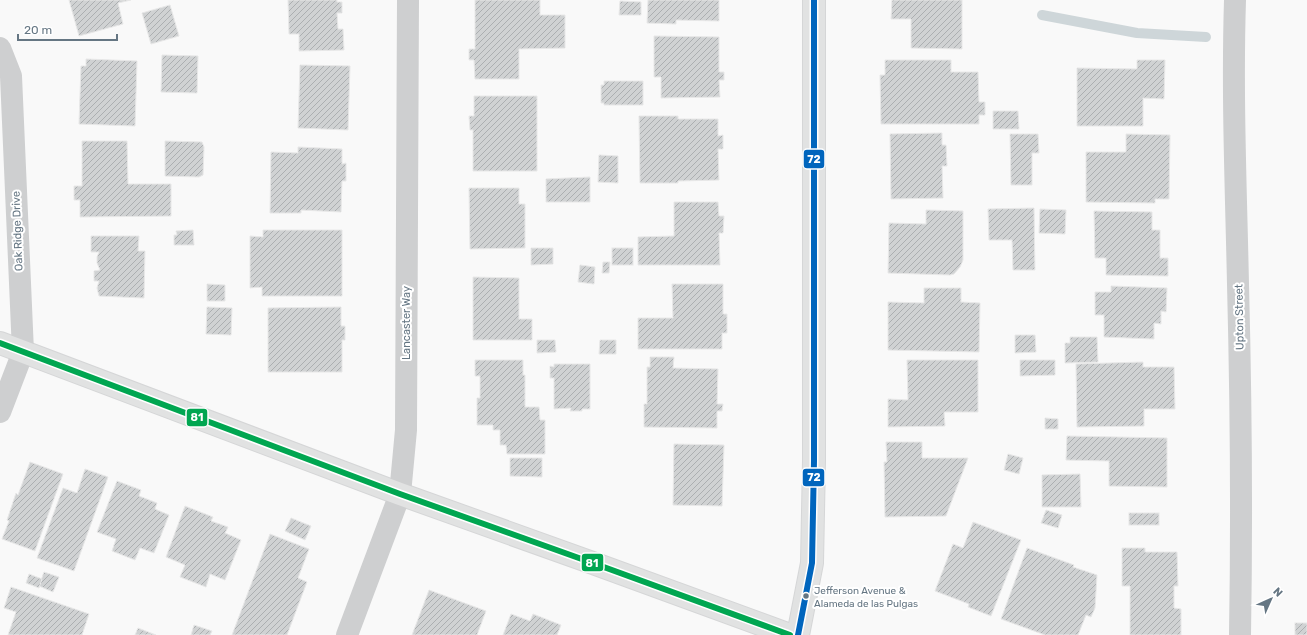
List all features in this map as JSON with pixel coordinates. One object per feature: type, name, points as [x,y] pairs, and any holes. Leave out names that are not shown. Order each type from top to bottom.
[{"type":"main road","points":[[798,635],[810,575],[812,555],[814,461],[814,0]]},
{"type":"main road","points":[[0,343],[400,494],[790,635]]},
{"type":"street","name":"Lancaster Way","points":[[347,635],[400,494],[406,430],[408,0]]},
{"type":"street","name":"Upton Street","points":[[1235,0],[1233,71],[1240,358],[1242,569],[1240,635]]},
{"type":"street","name":"Oak Ridge Drive","points":[[0,48],[11,76],[23,352],[0,412]]},
{"type":"building","points":[[69,0],[131,0],[118,3],[123,24],[79,36]]},
{"type":"building","points":[[288,0],[337,0],[337,2],[342,2],[342,13],[337,13],[338,29],[343,29],[344,50],[299,51],[299,34],[289,34]]},
{"type":"building","points":[[475,0],[540,0],[540,15],[565,15],[565,48],[519,49],[519,79],[475,79],[474,60],[469,60],[469,49],[475,49]]},
{"type":"building","points":[[648,0],[719,0],[719,21],[676,20],[676,24],[647,23]]},
{"type":"building","points":[[892,0],[962,0],[962,49],[911,48],[911,19],[891,19]]},
{"type":"building","points":[[620,1],[641,2],[641,15],[619,15]]},
{"type":"building","points":[[170,5],[179,36],[151,44],[142,13]]},
{"type":"building","points":[[654,36],[719,37],[719,72],[724,72],[724,80],[719,80],[720,97],[661,98],[661,77],[654,77]]},
{"type":"building","points":[[162,55],[198,56],[197,93],[161,92]]},
{"type":"building","points":[[86,59],[137,61],[135,126],[79,124],[81,66],[86,66]]},
{"type":"building","points":[[885,60],[951,60],[951,72],[978,72],[979,102],[985,102],[985,115],[979,115],[979,124],[881,124],[880,75],[885,75]]},
{"type":"building","points":[[1137,60],[1165,60],[1164,99],[1143,98],[1143,126],[1077,126],[1077,68],[1137,69]]},
{"type":"building","points":[[300,65],[350,66],[348,130],[298,128]]},
{"type":"building","points":[[604,81],[643,81],[643,105],[604,105],[604,103],[601,103],[601,85],[604,85]]},
{"type":"building","points":[[474,96],[537,96],[537,171],[473,171],[473,130],[470,130],[469,116],[474,116]]},
{"type":"building","points":[[993,111],[1018,111],[1019,129],[993,129]]},
{"type":"building","points":[[639,116],[678,116],[678,119],[718,119],[718,136],[723,135],[723,149],[718,149],[719,180],[678,181],[678,183],[640,183]]},
{"type":"building","points":[[942,133],[942,145],[946,145],[947,166],[942,166],[943,198],[891,199],[890,134]]},
{"type":"building","points":[[1010,134],[1038,134],[1039,153],[1032,153],[1032,185],[1011,185]]},
{"type":"building","points":[[1126,134],[1170,135],[1169,199],[1155,199],[1155,203],[1086,202],[1086,152],[1126,152]]},
{"type":"building","points":[[82,141],[127,141],[128,184],[171,184],[171,216],[80,217],[80,200],[74,200],[74,186],[82,186]]},
{"type":"building","points":[[165,141],[202,142],[204,147],[203,175],[199,177],[165,176]]},
{"type":"building","points":[[298,147],[342,149],[342,164],[346,163],[346,181],[342,181],[341,212],[301,210],[301,213],[270,213],[271,152],[298,153]]},
{"type":"building","points":[[599,155],[618,156],[618,183],[598,182]]},
{"type":"building","points":[[590,177],[590,202],[546,202],[546,179]]},
{"type":"building","points":[[469,188],[519,188],[519,204],[525,204],[525,248],[470,249]]},
{"type":"building","points":[[674,202],[718,202],[719,216],[724,216],[723,233],[719,233],[720,265],[638,265],[638,237],[674,236]]},
{"type":"building","points":[[1034,208],[1035,270],[1013,270],[1012,240],[989,240],[988,209]]},
{"type":"building","points":[[1040,209],[1066,210],[1065,234],[1039,233]]},
{"type":"building","points":[[926,210],[963,211],[963,260],[960,267],[954,274],[950,275],[888,273],[889,223],[926,224]]},
{"type":"building","points":[[1094,211],[1152,212],[1152,230],[1160,230],[1160,258],[1168,258],[1168,276],[1106,275],[1106,258],[1095,258]]},
{"type":"building","points":[[193,230],[194,245],[174,245],[174,235],[177,235],[176,231]]},
{"type":"building","points":[[263,230],[342,230],[342,296],[262,296],[262,287],[250,288],[250,236],[263,237]]},
{"type":"building","points":[[91,236],[139,236],[138,251],[145,251],[144,298],[99,296],[97,288],[99,281],[94,281],[94,271],[100,270],[97,263],[99,252],[91,252]]},
{"type":"building","points":[[531,248],[553,248],[553,264],[531,265]]},
{"type":"building","points":[[612,248],[633,248],[633,265],[612,265]]},
{"type":"building","points":[[603,262],[610,262],[609,273],[602,273]]},
{"type":"building","points":[[580,265],[595,267],[594,284],[578,282]]},
{"type":"building","points":[[473,277],[519,278],[519,319],[532,319],[532,340],[473,340]]},
{"type":"building","points":[[207,284],[225,285],[225,301],[207,301]]},
{"type":"building","points":[[672,284],[723,284],[723,314],[727,314],[727,333],[722,333],[722,349],[638,349],[638,318],[673,318]]},
{"type":"building","points":[[1111,286],[1167,288],[1166,312],[1161,311],[1161,324],[1154,323],[1154,339],[1104,337],[1104,315],[1095,315],[1095,292],[1111,292]]},
{"type":"building","points":[[924,288],[961,288],[961,302],[980,303],[979,352],[888,350],[888,302],[924,303]]},
{"type":"building","points":[[207,307],[232,308],[231,335],[206,334]]},
{"type":"building","points":[[341,307],[341,326],[345,326],[345,340],[342,340],[342,372],[268,372],[268,308]]},
{"type":"building","points":[[1015,335],[1035,335],[1036,352],[1015,353]]},
{"type":"building","points":[[1070,337],[1097,337],[1098,362],[1065,363],[1065,343],[1070,343]]},
{"type":"building","points":[[537,340],[555,340],[556,352],[537,353]]},
{"type":"building","points":[[600,340],[616,340],[616,354],[599,354]]},
{"type":"building","points":[[650,357],[674,357],[673,368],[718,369],[717,404],[723,404],[722,411],[717,411],[717,428],[644,427],[644,404],[647,404],[647,367],[650,367]]},
{"type":"building","points":[[475,360],[523,360],[523,375],[525,375],[525,407],[539,407],[540,420],[545,420],[545,454],[507,454],[506,445],[500,445],[500,430],[493,430],[493,425],[477,425],[477,398],[480,398],[480,376],[475,376]]},
{"type":"building","points":[[907,360],[978,360],[978,412],[944,412],[945,426],[888,427],[888,399],[908,400]]},
{"type":"building","points":[[1020,360],[1055,360],[1055,375],[1020,376]]},
{"type":"building","points":[[1143,362],[1143,367],[1174,367],[1175,409],[1144,409],[1144,426],[1077,427],[1076,364]]},
{"type":"building","points":[[554,364],[590,364],[590,409],[570,411],[571,408],[554,409],[554,378],[550,378],[550,366],[554,367]]},
{"type":"building","points":[[1045,418],[1058,419],[1058,429],[1045,429]]},
{"type":"building","points":[[1067,436],[1167,438],[1167,487],[1109,486],[1109,461],[1066,460]]},
{"type":"building","points":[[886,442],[922,442],[922,458],[968,458],[946,516],[885,517],[884,462],[887,462]]},
{"type":"building","points":[[674,444],[724,445],[722,506],[673,505]]},
{"type":"building","points":[[1008,454],[1023,458],[1019,474],[1004,470]]},
{"type":"building","points":[[510,458],[542,458],[542,477],[510,476]]},
{"type":"building","points":[[30,462],[63,474],[35,551],[2,539],[9,521],[7,520],[16,493],[18,495]]},
{"type":"building","points":[[85,469],[108,477],[74,571],[37,558],[63,488],[77,493]]},
{"type":"building","points":[[1080,474],[1081,507],[1042,507],[1042,475]]},
{"type":"building","points":[[117,481],[141,490],[139,496],[157,503],[155,509],[169,515],[154,553],[140,548],[135,560],[112,551],[116,539],[97,532]]},
{"type":"building","points":[[185,506],[213,517],[211,521],[228,527],[225,533],[241,540],[225,580],[210,574],[206,587],[180,577],[185,565],[166,557]]},
{"type":"building","points":[[1046,510],[1062,515],[1058,528],[1041,523]]},
{"type":"building","points":[[1129,513],[1159,513],[1159,525],[1129,525]]},
{"type":"building","points":[[291,518],[311,526],[305,540],[285,531]]},
{"type":"building","points":[[973,522],[1021,540],[991,616],[968,607],[969,604],[935,591],[953,544],[963,548]]},
{"type":"building","points":[[270,534],[309,549],[298,578],[307,582],[287,635],[232,635]]},
{"type":"building","points":[[1027,548],[1097,575],[1095,608],[1091,617],[1086,615],[1078,635],[1045,635],[1001,619]]},
{"type":"building","points":[[1122,548],[1145,548],[1145,552],[1177,552],[1178,586],[1174,586],[1174,608],[1181,609],[1181,635],[1130,635],[1130,586],[1122,586]]},
{"type":"building","points":[[44,572],[59,577],[53,592],[39,586]]},
{"type":"building","points":[[29,574],[42,579],[39,588],[26,583]]},
{"type":"building","points":[[11,587],[89,614],[82,635],[8,635],[16,612],[4,608]]},
{"type":"building","points":[[429,590],[486,611],[477,635],[412,635]]},
{"type":"building","points":[[511,614],[530,621],[533,614],[561,625],[557,635],[503,635]]},
{"type":"building","points":[[1295,623],[1307,623],[1307,635],[1295,635]]},
{"type":"building","points":[[194,625],[212,631],[210,635],[191,635]]},
{"type":"building","points":[[138,628],[156,635],[135,635]]},
{"type":"waterway","points":[[1042,15],[1137,33],[1206,37]]},
{"type":"transit line","name":"72","points":[[798,635],[812,563],[814,461],[814,0]]},
{"type":"transit line","name":"81","points":[[0,343],[400,494],[790,635]]},
{"type":"place","name":"Jefferson Avenue & Alameda de las Pulgas","points":[[806,596]]}]
